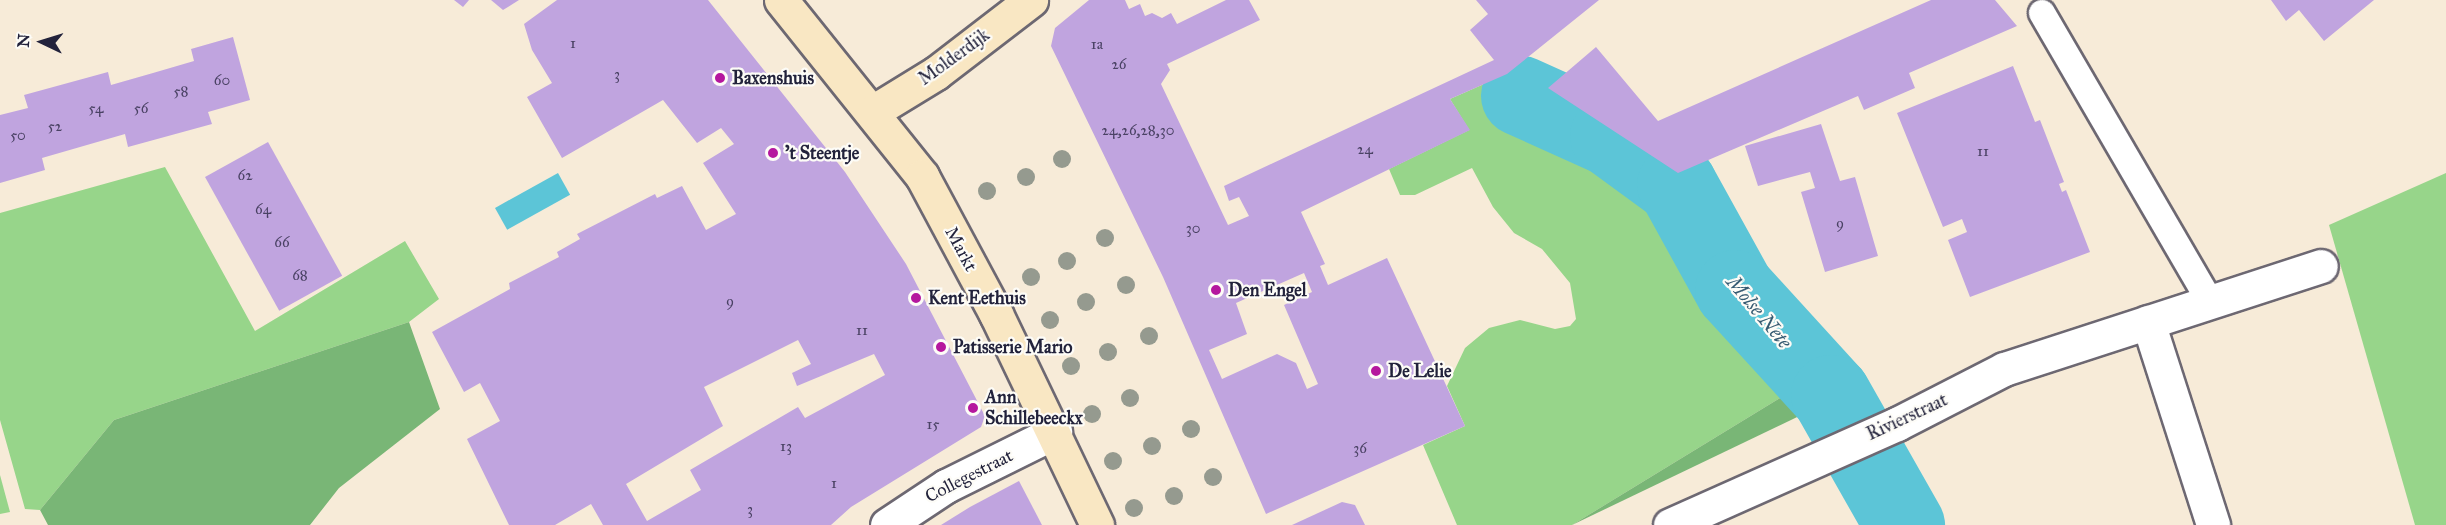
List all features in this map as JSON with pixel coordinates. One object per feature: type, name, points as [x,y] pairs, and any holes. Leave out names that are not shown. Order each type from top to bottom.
[{"type":"street","name":"Markt","points":[[781,0],[874,111],[922,176],[1055,432],[1097,525]]},
{"type":"street","name":"Molderdijk","points":[[874,111],[936,73],[1031,0]]},
{"type":"street","name":"Rivierstraat","points":[[1670,525],[1882,430],[2004,369],[2321,266]]},
{"type":"street","points":[[2148,322],[2213,525]]},
{"type":"street","name":"Collegestraat","points":[[887,525],[946,486],[1055,432]]},
{"type":"lane","points":[[2042,13],[2211,303]]},
{"type":"green space","points":[[1493,80],[1524,113],[1599,145],[1665,191],[1721,285],[1759,337],[1803,384],[1572,525],[1457,525],[1423,445],[1465,426],[1447,386],[1465,348],[1489,328],[1520,320],[1555,329],[1570,326],[1576,319],[1570,283],[1542,249],[1514,233],[1493,207],[1472,168],[1415,195],[1400,195],[1389,169],[1469,130],[1450,99]]},
{"type":"green space","points":[[165,167],[255,331],[405,241],[439,299],[409,322],[114,420],[40,510],[25,509],[0,420],[0,213]]},
{"type":"green space","points":[[2446,173],[2446,525],[2415,525],[2329,225]]},
{"type":"green space","points":[[409,322],[440,409],[339,488],[310,525],[48,525],[40,510],[114,420]]},
{"type":"green space","points":[[1803,384],[1818,407],[1572,525]]},
{"type":"green space","points":[[0,475],[10,512],[0,514]]},
{"type":"water","points":[[558,173],[570,195],[507,230],[495,208]]},
{"type":"building","points":[[454,0],[469,0],[463,7]]},
{"type":"building","points":[[491,0],[519,0],[503,10]]},
{"type":"building","points":[[557,0],[708,0],[845,172],[906,264],[985,416],[981,427],[851,507],[831,525],[603,525],[591,504],[555,525],[509,525],[467,439],[500,421],[480,383],[464,392],[432,332],[510,289],[509,283],[559,257],[557,252],[580,239],[577,234],[655,194],[657,198],[682,186],[706,230],[736,214],[703,163],[734,144],[721,128],[697,143],[663,100],[562,158],[527,97],[552,83],[532,50],[524,24]],"holes":[[[798,340],[811,364],[792,373],[797,386],[874,354],[885,375],[805,418],[798,407],[690,470],[701,490],[647,521],[626,484],[723,426],[704,387]]]},
{"type":"building","points":[[1089,0],[1125,0],[1129,9],[1140,4],[1145,16],[1152,13],[1162,18],[1171,13],[1177,24],[1226,0],[1249,0],[1260,20],[1167,64],[1170,70],[1161,84],[1228,225],[1249,216],[1239,197],[1229,201],[1224,186],[1494,60],[1470,30],[1488,14],[1476,0],[1599,0],[1507,74],[1450,99],[1470,130],[1301,212],[1325,264],[1320,266],[1328,285],[1387,258],[1465,426],[1266,514],[1163,277],[1051,46],[1055,28]],"holes":[[[1304,273],[1312,292],[1284,305],[1318,384],[1307,389],[1296,363],[1277,354],[1222,379],[1209,350],[1247,334],[1236,303]]]},
{"type":"building","points":[[1931,0],[1995,0],[2017,26],[1909,73],[1915,88],[1864,110],[1858,96],[1678,173],[1548,88],[1596,47],[1658,121]]},
{"type":"building","points":[[2271,0],[2374,0],[2324,41],[2299,10],[2286,21]]},
{"type":"building","points":[[233,37],[250,100],[208,112],[212,124],[128,147],[125,134],[42,158],[45,170],[0,183],[0,115],[28,108],[24,95],[108,72],[111,85],[194,61],[191,49]]},
{"type":"building","points":[[2013,66],[2035,122],[2040,120],[2064,182],[2059,184],[2062,192],[2066,190],[2090,252],[1970,297],[1948,240],[1967,232],[1962,219],[1943,227],[1897,113]]},
{"type":"building","points":[[1821,124],[1840,181],[1855,177],[1878,256],[1825,272],[1801,192],[1815,188],[1810,172],[1758,186],[1745,146]]},
{"type":"building","points":[[268,142],[342,276],[279,311],[205,177]]},
{"type":"building","points":[[1019,481],[1042,525],[941,525],[970,507]]},
{"type":"building","points":[[1342,502],[1355,505],[1365,525],[1292,525]]},
{"type":"waterway","name":"Molse Nete","points":[[1521,96],[1610,136],[1677,185],[1735,290],[1831,395],[1905,525]]},
{"type":"place","name":"Baxenshuis","points":[[720,78]]},
{"type":"place","name":"'t Steentje","points":[[773,153]]},
{"type":"place","name":"Den Engel","points":[[1216,290]]},
{"type":"place","name":"Kent Eethuis","points":[[916,298]]},
{"type":"place","name":"Patisserie Mario","points":[[941,347]]},
{"type":"place","name":"De Lelie","points":[[1376,371]]},
{"type":"place","name":"Ann Schillebeeckx","points":[[973,408]]}]
